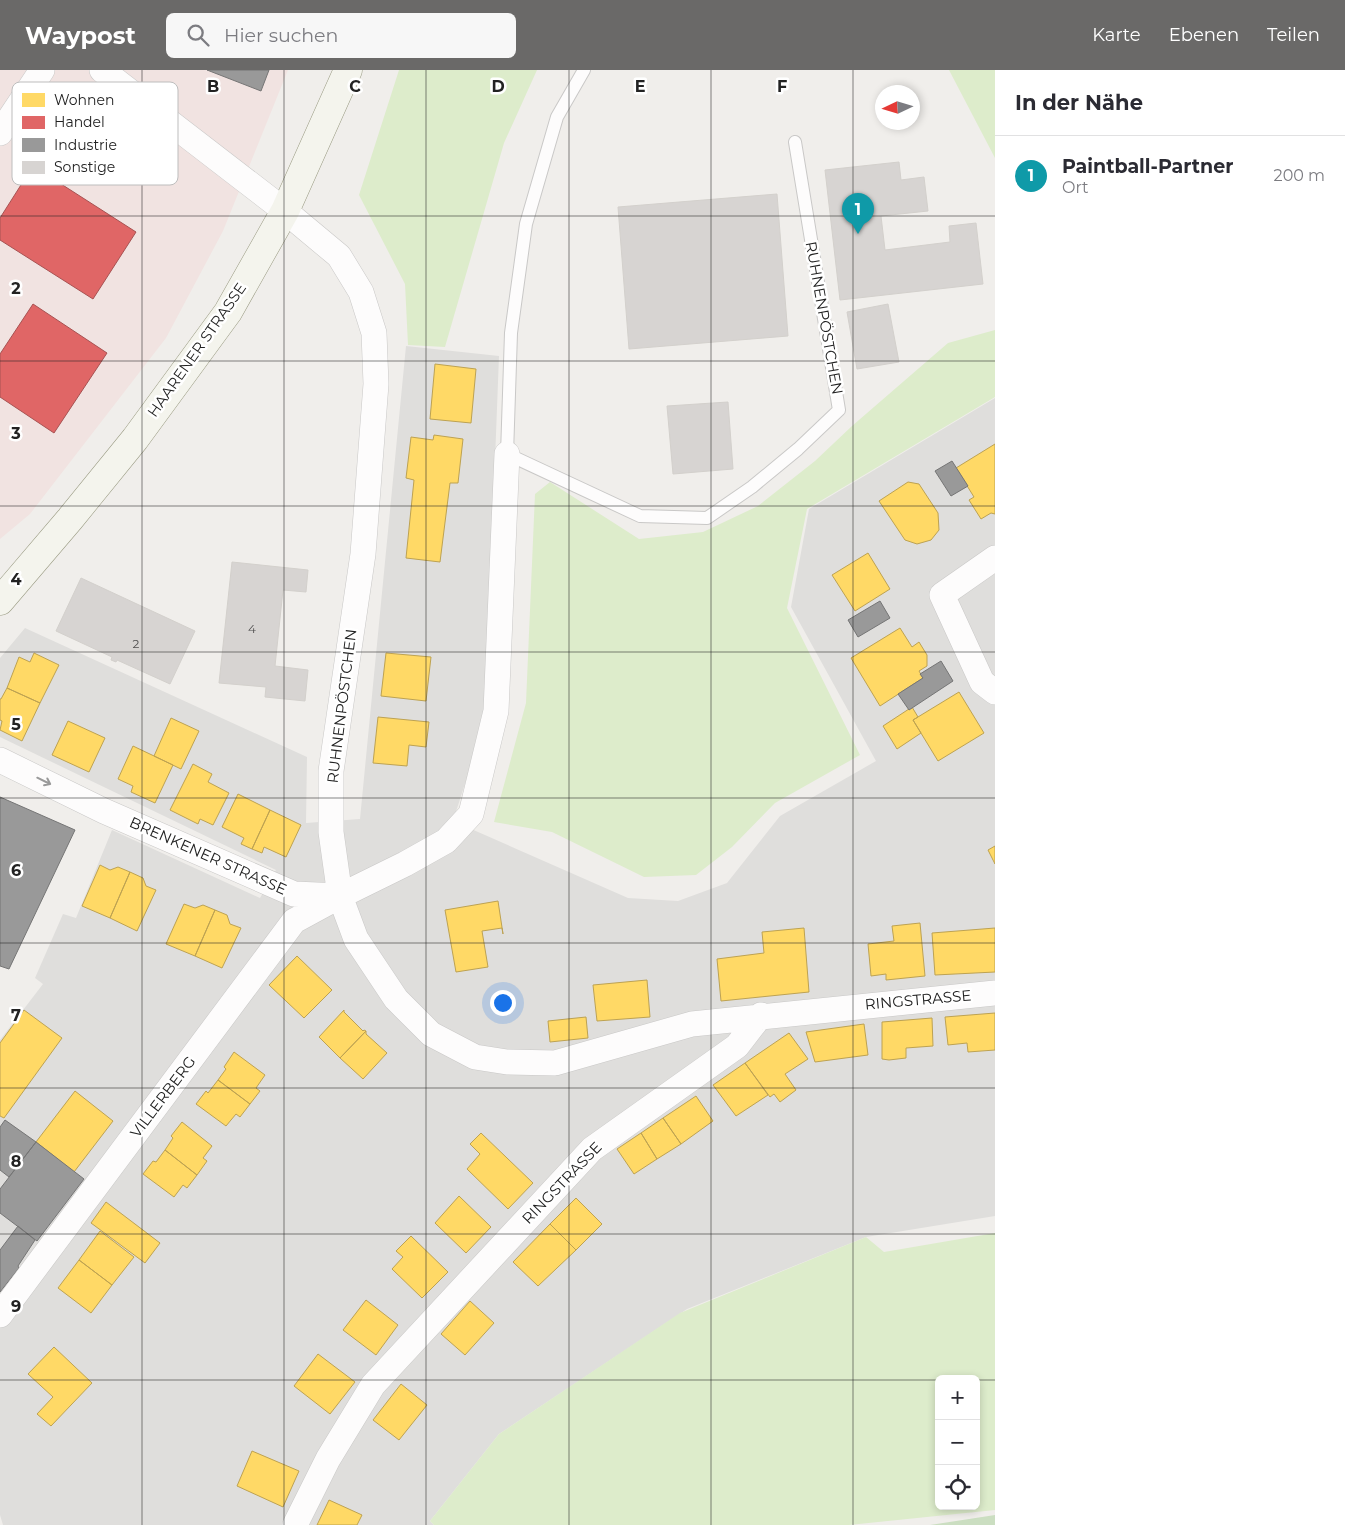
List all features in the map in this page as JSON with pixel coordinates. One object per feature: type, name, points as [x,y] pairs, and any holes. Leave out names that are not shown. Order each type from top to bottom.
[{"type":"main road","name":"HAARENER STRASSE","points":[[0,601],[135,439],[228,312],[285,211],[348,70]]},
{"type":"street","points":[[34,82],[42,70]]},
{"type":"street","name":"RUHNENPÖSTCHEN","points":[[102,70],[118,82]]},
{"type":"street","points":[[0,134],[12,116]]},
{"type":"street","name":"RUHNENPÖSTCHEN","points":[[178,129],[285,211],[339,256],[361,292],[374,333],[376,384],[363,554],[331,770],[331,832],[340,896]]},
{"type":"street","points":[[507,454],[496,711],[471,814],[446,841],[405,864],[340,896],[356,939],[396,999],[430,1034],[474,1056],[507,1062],[555,1063],[692,1024],[761,1015]]},
{"type":"street","points":[[995,558],[942,595],[982,682],[995,692]]},
{"type":"street","name":"BRENKENER STRASSE","points":[[0,760],[104,811],[294,894],[340,896]]},
{"type":"street","name":"VILLERBERG","points":[[0,1315],[294,921],[340,896]]},
{"type":"street","name":"RINGSTRASSE","points":[[295,1525],[328,1459],[373,1385],[592,1149],[737,1046],[761,1015],[995,993]]},
{"type":"lane","points":[[507,454],[511,333],[526,224],[557,117],[584,70]]},
{"type":"lane","name":"RUHNENPÖSTCHEN","points":[[507,454],[640,516],[707,518],[752,487],[798,449],[839,410],[795,142]]},
{"type":"shaded area","points":[[0,70],[288,70],[223,231],[166,338],[30,514],[0,539]]},
{"type":"shaded area","points":[[406,346],[499,356],[485,721],[453,821],[628,898],[678,901],[727,883],[780,816],[876,761],[791,607],[809,509],[995,398],[995,1216],[866,1237],[687,1309],[499,1434],[430,1521],[434,1525],[3,1525],[0,1515],[0,1040],[43,984],[35,978],[63,914],[76,918],[112,830],[260,898],[276,870],[0,737],[0,658],[25,628],[307,757],[306,823],[360,819]]},
{"type":"green space","points":[[399,70],[537,70],[504,143],[445,347],[408,345],[405,284],[359,195]]},
{"type":"green space","points":[[949,70],[995,70],[995,158]]},
{"type":"green space","points":[[995,330],[995,397],[807,509],[787,608],[860,755],[775,803],[732,847],[696,875],[644,877],[552,832],[494,822],[526,703],[535,494],[550,482],[639,539],[703,532],[758,506],[815,461],[852,426],[948,343]]},
{"type":"green space","points":[[995,1233],[995,1510],[849,1525],[434,1525],[430,1521],[499,1434],[680,1313],[866,1237],[884,1252]]},
{"type":"green space","points":[[995,1515],[995,1525],[930,1525]]},
{"type":"building: Wohnen","points":[[435,364],[476,369],[471,423],[430,419]]},
{"type":"building: Wohnen","points":[[434,435],[463,439],[458,483],[450,483],[440,562],[406,558],[414,480],[406,478],[411,437],[433,440]]},
{"type":"building: Wohnen","points":[[995,444],[995,514],[991,513],[981,519],[969,500],[974,497],[956,468]]},
{"type":"building: Wohnen","points":[[908,482],[919,484],[938,513],[939,530],[931,540],[917,544],[905,540],[879,501]]},
{"type":"building: Wohnen","points":[[868,553],[890,589],[855,611],[832,575]]},
{"type":"building: Wohnen","points":[[900,628],[912,647],[919,642],[927,655],[927,666],[919,671],[923,678],[880,706],[851,658]]},
{"type":"building: Wohnen","points":[[34,653],[59,665],[40,703],[7,688],[19,657],[30,662]]},
{"type":"building: Wohnen","points":[[386,653],[431,657],[426,701],[381,696]]},
{"type":"building: Wohnen","points":[[7,688],[40,703],[22,741],[0,730],[2,721],[0,720],[0,699]]},
{"type":"building: Wohnen","points":[[959,692],[984,733],[938,761],[913,720]]},
{"type":"building: Wohnen","points":[[912,707],[918,717],[913,720],[921,733],[897,749],[883,726]]},
{"type":"building: Wohnen","points":[[378,717],[429,722],[426,747],[409,745],[407,766],[373,763]]},
{"type":"building: Wohnen","points":[[171,718],[199,731],[181,769],[154,756]]},
{"type":"building: Wohnen","points":[[68,721],[105,738],[89,772],[52,755]]},
{"type":"building: Wohnen","points":[[133,746],[173,765],[155,803],[131,792],[133,786],[118,779]]},
{"type":"building: Wohnen","points":[[193,764],[212,774],[208,782],[229,793],[213,825],[200,819],[198,824],[170,810]]},
{"type":"building: Wohnen","points":[[238,794],[270,810],[252,849],[241,844],[244,838],[222,827]]},
{"type":"building: Wohnen","points":[[270,810],[301,825],[286,857],[264,847],[262,853],[252,849]]},
{"type":"building: Wohnen","points":[[995,846],[995,864],[988,850]]},
{"type":"building: Wohnen","points":[[100,865],[110,870],[118,867],[130,872],[110,918],[82,906]]},
{"type":"building: Wohnen","points":[[130,872],[143,878],[146,886],[156,890],[137,931],[110,918]]},
{"type":"building: Wohnen","points":[[498,901],[503,934],[502,928],[482,931],[488,967],[456,972],[445,910]]},
{"type":"building: Wohnen","points":[[184,904],[195,908],[203,905],[215,910],[195,956],[166,944]]},
{"type":"building: Wohnen","points":[[215,910],[227,915],[230,924],[241,928],[222,968],[195,956]]},
{"type":"building: Wohnen","points":[[920,923],[925,976],[886,980],[886,974],[871,976],[868,944],[894,941],[892,926]]},
{"type":"building: Wohnen","points":[[804,928],[809,992],[721,1001],[717,959],[764,953],[762,932]]},
{"type":"building: Wohnen","points":[[995,928],[995,972],[935,975],[932,933]]},
{"type":"building: Wohnen","points":[[297,956],[332,990],[304,1018],[269,985]]},
{"type":"building: Wohnen","points":[[647,980],[650,1017],[597,1021],[593,985]]},
{"type":"building: Wohnen","points":[[24,1010],[62,1038],[4,1118],[0,1116],[0,1043]]},
{"type":"building: Wohnen","points":[[344,1010],[363,1031],[366,1031],[340,1058],[319,1037]]},
{"type":"building: Wohnen","points":[[995,1013],[995,1050],[968,1052],[967,1043],[948,1045],[945,1017]]},
{"type":"building: Wohnen","points":[[586,1017],[588,1038],[550,1042],[548,1021]]},
{"type":"building: Wohnen","points":[[932,1018],[933,1046],[906,1048],[906,1058],[882,1059],[882,1022]]},
{"type":"building: Wohnen","points":[[864,1024],[868,1055],[815,1062],[806,1032]]},
{"type":"building: Wohnen","points":[[366,1031],[366,1034],[387,1053],[363,1079],[340,1058]]},
{"type":"building: Wohnen","points":[[789,1033],[808,1059],[785,1074],[796,1090],[780,1102],[774,1094],[770,1097],[745,1063]]},
{"type":"building: Wohnen","points":[[234,1052],[265,1075],[256,1088],[260,1091],[250,1104],[218,1080]]},
{"type":"building: Wohnen","points":[[745,1063],[768,1095],[736,1116],[713,1085]]},
{"type":"building: Wohnen","points":[[218,1080],[250,1104],[240,1117],[236,1114],[226,1126],[196,1104]]},
{"type":"building: Wohnen","points":[[75,1091],[113,1121],[74,1172],[36,1142]]},
{"type":"building: Wohnen","points":[[696,1096],[713,1121],[681,1144],[663,1118]]},
{"type":"building: Wohnen","points":[[663,1118],[681,1144],[657,1159],[641,1133]]},
{"type":"building: Wohnen","points":[[182,1122],[212,1146],[203,1158],[207,1161],[197,1175],[165,1150],[173,1138],[171,1136]]},
{"type":"building: Wohnen","points":[[481,1133],[533,1183],[508,1209],[467,1169],[480,1154],[470,1144]]},
{"type":"building: Wohnen","points":[[641,1133],[657,1159],[634,1174],[617,1149]]},
{"type":"building: Wohnen","points":[[165,1150],[197,1175],[187,1188],[183,1185],[174,1197],[143,1174]]},
{"type":"building: Wohnen","points":[[459,1196],[491,1227],[466,1253],[435,1223]]},
{"type":"building: Wohnen","points":[[576,1198],[602,1224],[576,1250],[550,1224]]},
{"type":"building: Wohnen","points":[[106,1202],[160,1243],[145,1263],[91,1223]]},
{"type":"building: Wohnen","points":[[550,1224],[576,1250],[538,1286],[513,1262]]},
{"type":"building: Wohnen","points":[[100,1231],[134,1257],[112,1285],[79,1260]]},
{"type":"building: Wohnen","points":[[411,1236],[448,1272],[422,1298],[392,1269],[403,1257],[396,1251]]},
{"type":"building: Wohnen","points":[[79,1260],[112,1285],[91,1313],[58,1288]]},
{"type":"building: Wohnen","points":[[366,1300],[398,1325],[376,1355],[343,1330]]},
{"type":"building: Wohnen","points":[[470,1301],[494,1323],[465,1355],[441,1334]]},
{"type":"building: Wohnen","points":[[54,1347],[92,1383],[51,1426],[37,1414],[53,1397],[28,1374]]},
{"type":"building: Wohnen","points":[[318,1354],[355,1382],[330,1414],[294,1386]]},
{"type":"building: Wohnen","points":[[401,1384],[427,1405],[399,1440],[373,1420]]},
{"type":"building: Wohnen","points":[[252,1451],[299,1471],[283,1507],[237,1486]]},
{"type":"building: Wohnen","points":[[329,1500],[362,1515],[357,1525],[317,1525]]},
{"type":"building: Handel","points":[[21,185],[63,185],[136,232],[93,299],[0,240],[0,218]]},
{"type":"building: Handel","points":[[33,304],[107,353],[54,433],[0,397],[0,354]]},
{"type":"building: Industrie","points":[[207,70],[269,70],[261,91]]},
{"type":"building: Industrie","points":[[952,461],[968,486],[951,496],[935,471]]},
{"type":"building: Industrie","points":[[880,601],[890,618],[858,637],[848,620]]},
{"type":"building: Industrie","points":[[941,661],[953,681],[909,710],[898,694],[923,678],[920,674]]},
{"type":"building: Industrie","points":[[0,797],[75,830],[9,969],[0,966]]},
{"type":"building: Industrie","points":[[5,1120],[36,1142],[9,1177],[0,1170],[0,1127]]},
{"type":"building: Industrie","points":[[36,1142],[84,1179],[37,1241],[0,1213],[0,1189]]},
{"type":"building: Industrie","points":[[18,1226],[35,1240],[18,1266],[19,1268],[0,1292],[0,1250]]},
{"type":"building: Sonstige","points":[[899,162],[901,180],[924,177],[928,211],[881,216],[885,250],[950,242],[949,226],[976,223],[983,284],[840,300],[825,170]]},
{"type":"building: Sonstige","points":[[777,194],[788,336],[629,349],[618,207]]},
{"type":"building: Sonstige","points":[[888,304],[899,362],[857,369],[847,312]]},
{"type":"building: Sonstige","points":[[728,402],[733,469],[673,474],[667,406]]},
{"type":"building: Sonstige","points":[[232,562],[308,570],[306,592],[283,590],[275,666],[308,670],[305,701],[265,697],[266,687],[219,683]]},
{"type":"building: Sonstige","points":[[81,578],[195,631],[170,684],[117,660],[116,662],[111,660],[112,657],[56,631]]},
{"type":"place","name":"Paintball-Partner","points":[[858,234]]}]
